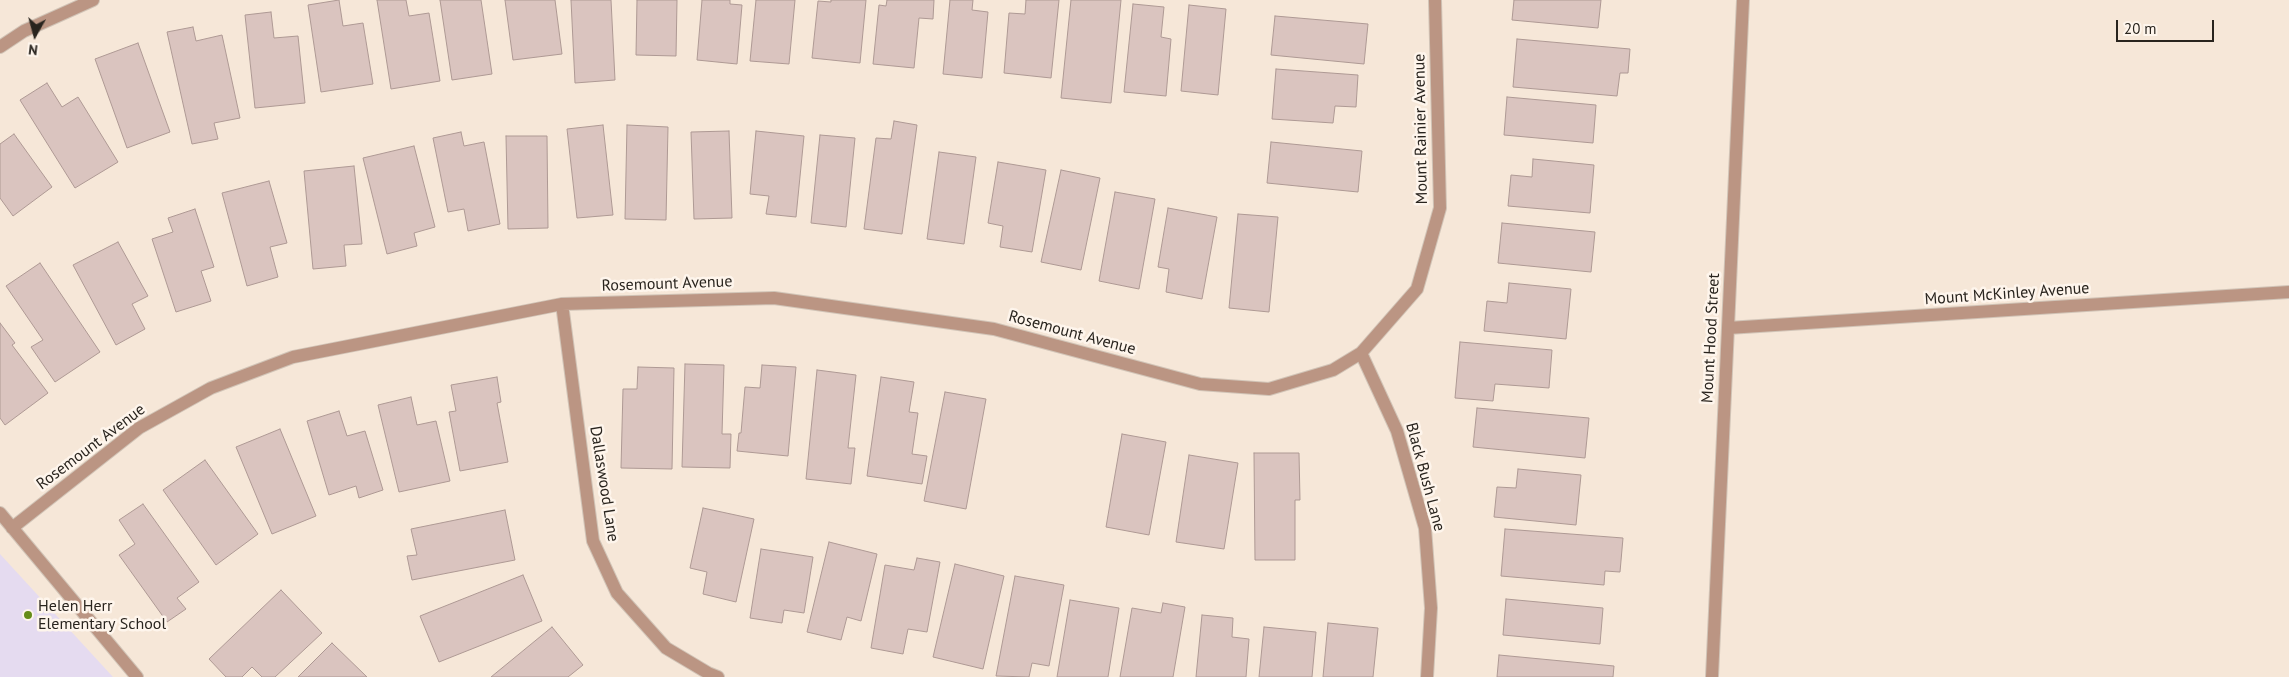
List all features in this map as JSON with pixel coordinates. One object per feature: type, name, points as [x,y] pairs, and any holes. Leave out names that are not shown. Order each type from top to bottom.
[{"type":"street","points":[[0,47],[24,31],[93,0]]},
{"type":"street","name":"Mount Rainier Avenue","points":[[1361,353],[1417,289],[1440,208],[1434,0]]},
{"type":"street","name":"Mount Hood Street","points":[[1712,677],[1743,0]]},
{"type":"street","name":"Mount McKinley Avenue","points":[[1728,328],[2289,292]]},
{"type":"street","name":"Rosemount Avenue","points":[[12,528],[140,428],[212,388],[293,357],[562,304],[774,298],[994,329],[1200,384],[1269,389],[1333,370],[1361,353]]},
{"type":"street","name":"Dallaswood Lane","points":[[562,304],[593,541],[618,593],[666,648],[718,677]]},
{"type":"street","name":"Black Bush Lane","points":[[1361,353],[1397,431],[1425,528],[1430,608],[1427,677]]},
{"type":"street","points":[[0,513],[137,677]]},
{"type":"shaded area","name":"Helen Herr Elementary School","points":[[0,554],[113,677],[0,677]]},
{"type":"building","points":[[339,0],[343,26],[363,23],[373,84],[321,92],[308,5]]},
{"type":"building","points":[[377,0],[406,0],[409,16],[429,13],[440,81],[391,89]]},
{"type":"building","points":[[440,0],[481,0],[492,74],[452,80]]},
{"type":"building","points":[[505,0],[555,0],[562,54],[513,60]]},
{"type":"building","points":[[571,0],[611,0],[615,80],[575,83]]},
{"type":"building","points":[[637,0],[677,0],[676,56],[636,55]]},
{"type":"building","points":[[702,0],[730,0],[730,4],[742,5],[737,64],[697,60]]},
{"type":"building","points":[[756,0],[795,0],[789,64],[750,61]]},
{"type":"building","points":[[831,0],[866,0],[860,63],[812,58],[818,1],[831,2]]},
{"type":"building","points":[[887,0],[934,0],[933,19],[919,18],[914,68],[873,64],[879,5],[886,6]]},
{"type":"building","points":[[950,0],[973,0],[972,10],[988,12],[982,78],[943,74]]},
{"type":"building","points":[[1026,0],[1059,0],[1051,78],[1004,73],[1009,13],[1025,14]]},
{"type":"building","points":[[1071,0],[1121,0],[1111,103],[1061,98]]},
{"type":"building","points":[[1514,0],[1601,0],[1598,28],[1512,20]]},
{"type":"building","points":[[1133,4],[1164,7],[1161,37],[1171,39],[1166,96],[1124,92]]},
{"type":"building","points":[[1189,5],[1226,9],[1218,95],[1181,91]]},
{"type":"building","points":[[271,12],[274,38],[298,36],[305,103],[255,108],[245,15]]},
{"type":"building","points":[[1275,16],[1368,24],[1364,64],[1271,55]]},
{"type":"building","points":[[193,27],[196,41],[222,35],[240,118],[214,123],[218,139],[192,144],[167,32]]},
{"type":"building","points":[[1517,39],[1630,49],[1628,73],[1620,73],[1617,96],[1513,87]]},
{"type":"building","points":[[138,43],[170,132],[127,148],[95,59]]},
{"type":"building","points":[[1276,69],[1358,75],[1356,107],[1335,106],[1333,123],[1272,119]]},
{"type":"building","points":[[47,83],[62,107],[78,97],[118,162],[75,188],[20,100]]},
{"type":"building","points":[[1507,97],[1596,105],[1593,143],[1504,135]]},
{"type":"building","points":[[894,121],[917,125],[902,234],[864,229],[876,138],[891,139]]},
{"type":"building","points":[[603,125],[613,215],[577,218],[567,129]]},
{"type":"building","points":[[627,125],[668,127],[666,220],[625,219]]},
{"type":"building","points":[[729,131],[732,218],[694,219],[691,132]]},
{"type":"building","points":[[756,131],[804,136],[796,217],[766,214],[769,196],[750,194]]},
{"type":"building","points":[[461,132],[464,146],[484,142],[500,224],[468,231],[464,209],[448,212],[433,138]]},
{"type":"building","points":[[14,134],[52,187],[13,216],[0,198],[0,144]]},
{"type":"building","points":[[820,135],[855,138],[846,227],[811,223]]},
{"type":"building","points":[[506,136],[547,136],[548,228],[508,229]]},
{"type":"building","points":[[1271,142],[1362,151],[1358,192],[1267,183]]},
{"type":"building","points":[[414,146],[435,227],[414,233],[417,246],[387,254],[363,158]]},
{"type":"building","points":[[939,152],[976,157],[964,244],[927,239]]},
{"type":"building","points":[[1533,159],[1594,165],[1590,213],[1508,206],[1511,175],[1532,177]]},
{"type":"building","points":[[998,162],[1046,170],[1032,252],[1000,247],[1003,226],[988,223]]},
{"type":"building","points":[[354,166],[362,244],[344,245],[346,266],[313,269],[304,171]]},
{"type":"building","points":[[1061,170],[1100,178],[1081,270],[1041,262]]},
{"type":"building","points":[[269,181],[287,243],[270,247],[278,277],[247,286],[222,193]]},
{"type":"building","points":[[1115,192],[1155,199],[1139,289],[1099,281]]},
{"type":"building","points":[[1168,208],[1217,217],[1202,299],[1166,292],[1169,269],[1158,267]]},
{"type":"building","points":[[195,209],[214,267],[201,271],[211,301],[176,312],[152,239],[173,232],[168,218]]},
{"type":"building","points":[[1238,214],[1278,217],[1269,312],[1229,308]]},
{"type":"building","points":[[1502,223],[1595,232],[1591,272],[1498,263]]},
{"type":"building","points":[[118,242],[148,296],[132,304],[145,329],[116,345],[73,265]]},
{"type":"building","points":[[40,263],[100,352],[55,382],[31,347],[43,340],[6,286]]},
{"type":"building","points":[[1509,283],[1571,289],[1566,339],[1484,331],[1487,301],[1507,303]]},
{"type":"building","points":[[0,323],[15,343],[12,345],[48,393],[5,425],[0,418]]},
{"type":"building","points":[[1460,342],[1552,350],[1549,388],[1495,384],[1493,401],[1455,398]]},
{"type":"building","points":[[685,364],[724,365],[722,434],[731,434],[730,468],[682,467]]},
{"type":"building","points":[[762,365],[796,367],[788,456],[737,451],[739,433],[741,433],[745,387],[760,388]]},
{"type":"building","points":[[638,367],[674,368],[672,469],[621,468],[623,389],[637,389]]},
{"type":"building","points":[[817,370],[856,375],[848,448],[855,448],[851,484],[806,479]]},
{"type":"building","points":[[497,377],[501,402],[497,403],[508,462],[460,471],[449,412],[456,411],[451,385]]},
{"type":"building","points":[[881,377],[914,382],[909,412],[918,413],[912,454],[927,456],[922,484],[867,476]]},
{"type":"building","points":[[945,392],[986,399],[966,509],[924,501]]},
{"type":"building","points":[[411,397],[417,425],[436,421],[450,481],[399,492],[378,405]]},
{"type":"building","points":[[1477,408],[1589,418],[1585,458],[1473,447]]},
{"type":"building","points":[[339,411],[347,436],[365,431],[383,490],[359,498],[356,486],[329,495],[307,421]]},
{"type":"building","points":[[280,429],[316,516],[272,534],[236,447]]},
{"type":"building","points":[[1122,434],[1166,442],[1149,535],[1106,527]]},
{"type":"building","points":[[1254,453],[1299,453],[1300,500],[1295,500],[1295,560],[1255,560]]},
{"type":"building","points":[[1189,455],[1238,463],[1224,549],[1176,542]]},
{"type":"building","points":[[205,460],[258,534],[216,565],[163,490]]},
{"type":"building","points":[[1518,469],[1581,475],[1576,525],[1494,517],[1497,487],[1516,488]]},
{"type":"building","points":[[143,504],[199,582],[177,598],[186,609],[167,622],[119,555],[135,544],[119,520]]},
{"type":"building","points":[[703,508],[754,519],[736,602],[703,594],[707,572],[690,568]]},
{"type":"building","points":[[505,510],[515,560],[412,580],[407,556],[417,555],[411,529]]},
{"type":"building","points":[[1505,529],[1623,538],[1620,572],[1605,571],[1604,585],[1501,576]]},
{"type":"building","points":[[829,542],[877,554],[861,621],[847,617],[841,640],[807,632]]},
{"type":"building","points":[[761,549],[813,557],[804,613],[784,610],[782,623],[750,618]]},
{"type":"building","points":[[917,558],[940,562],[927,632],[908,629],[903,654],[871,648],[885,565],[914,570]]},
{"type":"building","points":[[955,564],[1004,576],[983,669],[933,657]]},
{"type":"building","points":[[523,575],[542,621],[439,662],[420,616]]},
{"type":"building","points":[[1015,576],[1064,585],[1049,666],[1032,663],[1029,677],[996,676]]},
{"type":"building","points":[[281,590],[322,633],[275,677],[262,677],[252,667],[242,677],[226,677],[209,659]]},
{"type":"building","points":[[1506,599],[1603,608],[1600,644],[1503,635]]},
{"type":"building","points":[[1070,600],[1119,608],[1108,677],[1057,677]]},
{"type":"building","points":[[1163,603],[1185,607],[1173,677],[1120,677],[1132,608],[1161,613]]},
{"type":"building","points":[[1202,615],[1233,618],[1232,637],[1249,639],[1246,677],[1196,677]]},
{"type":"building","points":[[1328,623],[1378,628],[1373,677],[1323,677]]},
{"type":"building","points":[[552,627],[583,665],[568,677],[491,677]]},
{"type":"building","points":[[1264,627],[1316,632],[1312,677],[1259,677]]},
{"type":"building","points":[[332,643],[367,677],[298,677]]},
{"type":"building","points":[[1499,655],[1614,666],[1613,677],[1497,677]]},
{"type":"place","name":"Helen Herr Elementary School","points":[[28,615]]}]
